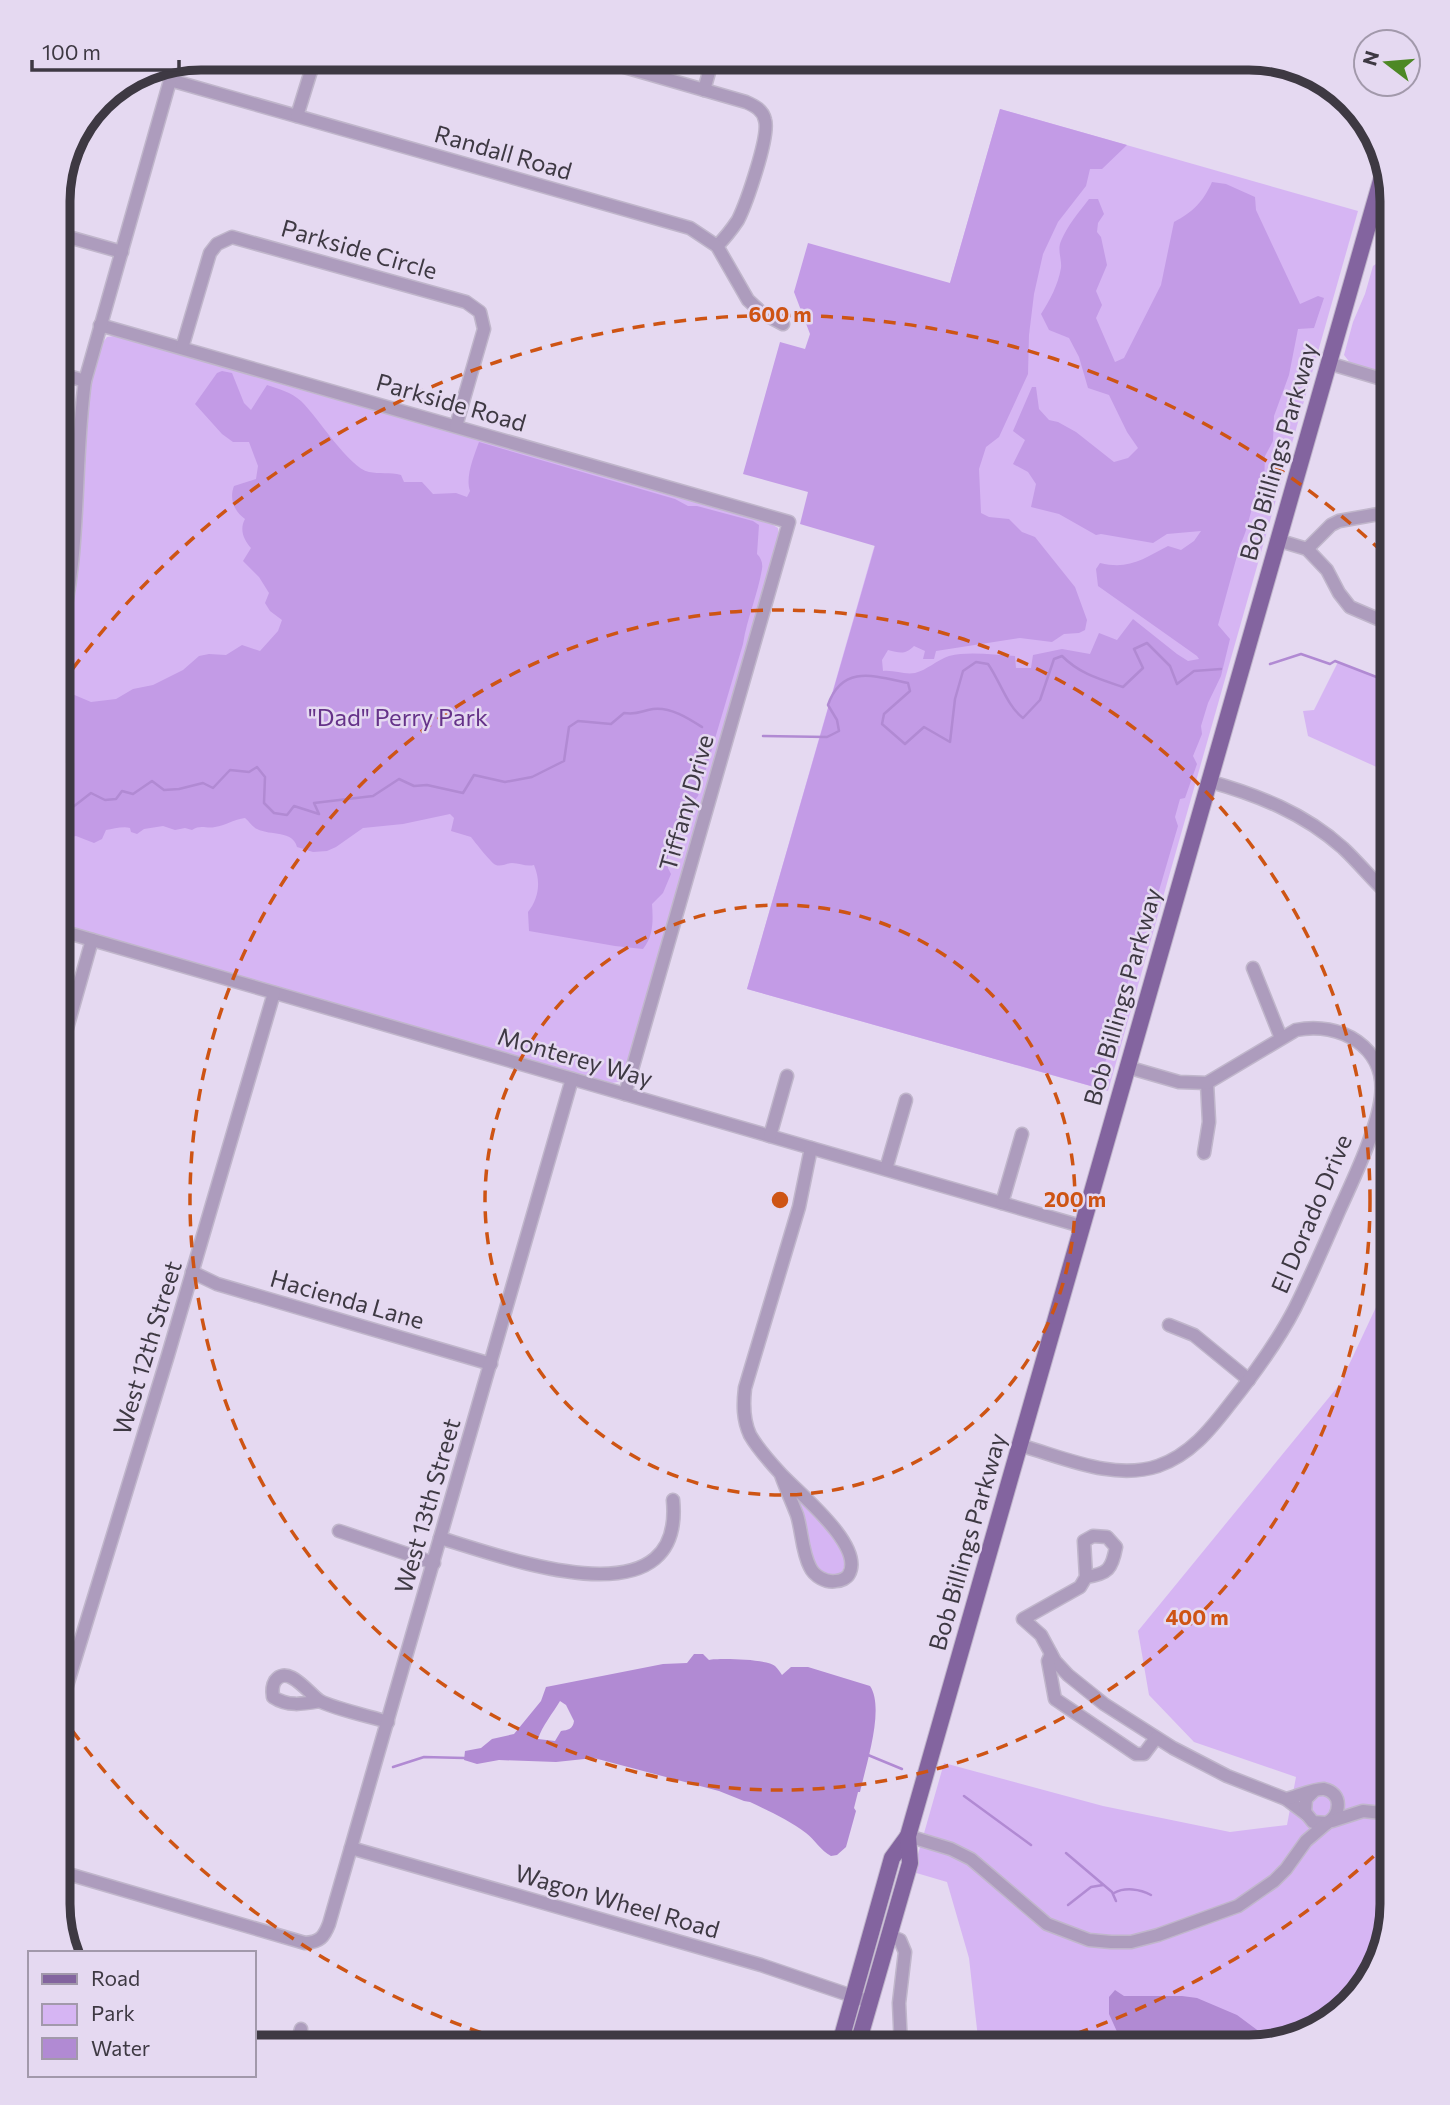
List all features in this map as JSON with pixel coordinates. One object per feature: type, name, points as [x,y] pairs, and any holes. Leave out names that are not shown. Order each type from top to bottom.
[{"type":"main road","name":"Bob Billings Parkway","points":[[861,2035],[910,1863],[908,1836],[1379,187]]},
{"type":"main road","name":"Bob Billings Parkway","points":[[842,2035],[892,1858],[908,1836]]},
{"type":"street","points":[[297,116],[311,70]]},
{"type":"street","points":[[635,70],[755,106],[765,120],[766,128],[748,197],[737,222],[718,246],[748,300],[762,313],[783,324]]},
{"type":"street","points":[[704,90],[710,70]]},
{"type":"street","points":[[70,585],[73,571],[79,430],[85,381],[172,73]]},
{"type":"street","name":"Randall Road","points":[[170,80],[672,223],[700,233],[718,246]]},
{"type":"street","points":[[70,237],[122,252]]},
{"type":"street","name":"Parkside Circle","points":[[183,348],[210,253],[217,244],[226,239],[239,238],[467,302],[476,308],[482,317],[484,329],[456,426]]},
{"type":"street","name":"Parkside Road","points":[[100,325],[789,522]]},
{"type":"street","points":[[1328,363],[1380,378]]},
{"type":"street","points":[[70,377],[85,381]]},
{"type":"street","points":[[1307,549],[1339,521],[1380,514]]},
{"type":"street","name":"Tiffany Drive","points":[[625,1094],[789,522]]},
{"type":"street","points":[[1278,540],[1307,549],[1327,570],[1350,607],[1380,620]]},
{"type":"street","points":[[1209,781],[1260,798],[1303,819],[1343,848],[1380,886]]},
{"type":"street","name":"Monterey Way","points":[[70,934],[1081,1226]]},
{"type":"street","points":[[70,1003],[92,940]]},
{"type":"street","points":[[1253,968],[1281,1038]]},
{"type":"street","name":"West 12th Street","points":[[70,1675],[274,993]]},
{"type":"street","name":"El Dorado Drive","points":[[1207,1083],[1281,1038],[1296,1030],[1310,1027],[1331,1028],[1348,1035],[1365,1049],[1380,1076]]},
{"type":"street","points":[[1127,1067],[1179,1082],[1207,1083],[1209,1122],[1204,1153]]},
{"type":"street","points":[[770,1136],[788,1076]]},
{"type":"street","name":"West 13th Street","points":[[70,1874],[305,1943],[318,1941],[329,1924],[572,1079]]},
{"type":"street","points":[[886,1169],[906,1100]]},
{"type":"street","name":"El Dorado Drive","points":[[1019,1445],[1112,1470],[1142,1470],[1182,1454],[1202,1438],[1267,1356],[1306,1285],[1360,1163],[1380,1100]]},
{"type":"street","points":[[1002,1203],[1022,1134]]},
{"type":"street","points":[[781,1475],[797,1516],[810,1567],[825,1580],[843,1580],[849,1575],[851,1566],[850,1553],[844,1542],[814,1506],[781,1475],[757,1447],[749,1433],[743,1409],[799,1206],[811,1148]]},
{"type":"street","name":"Hacienda Lane","points":[[192,1272],[217,1284],[491,1364]]},
{"type":"street","points":[[1169,1325],[1194,1335],[1248,1380]]},
{"type":"street","points":[[440,1538],[558,1571],[612,1575],[644,1565],[661,1551],[674,1524],[673,1500]]},
{"type":"street","points":[[339,1531],[434,1563]]},
{"type":"street","points":[[1086,1577],[1072,1593],[1039,1608],[1023,1619],[1041,1635],[1051,1654],[1068,1675],[1156,1738],[1227,1776],[1286,1799],[1315,1823],[1328,1822],[1363,1811],[1380,1813]]},
{"type":"street","points":[[1051,1654],[1048,1661],[1055,1699],[1136,1754],[1144,1754],[1156,1738]]},
{"type":"street","points":[[320,1701],[388,1722]]},
{"type":"street","points":[[1286,1799],[1323,1789],[1363,1811]]},
{"type":"street","points":[[1306,1841],[1305,1801],[1314,1791]]},
{"type":"street","points":[[908,1836],[951,1849],[971,1859],[1047,1924],[1089,1940],[1131,1942],[1238,1906],[1274,1881],[1306,1841],[1335,1817],[1338,1801],[1333,1794]]},
{"type":"street","name":"Wagon Wheel Road","points":[[351,1848],[761,1965],[870,2003]]},
{"type":"street","points":[[889,1936],[900,1940],[905,1952],[899,2003],[900,2035]]},
{"type":"street","points":[[299,2035],[301,2029]]},
{"type":"green space","points":[[1000,109],[1358,211],[1108,1091],[747,989]]},
{"type":"green space","points":[[1000,109],[1127,145],[1102,169],[1090,169],[1086,186],[1058,222],[1043,254],[1034,294],[1028,374],[999,437],[986,447],[979,469],[981,513],[989,517],[1009,519],[1022,532],[1035,537],[1075,587],[1087,620],[1085,630],[1064,634],[1052,642],[1020,638],[936,651],[934,659],[923,659],[925,651],[914,646],[902,652],[888,650],[882,660],[883,671],[915,673],[949,656],[973,654],[1015,656],[1016,668],[1031,668],[1033,655],[1062,649],[1090,654],[1099,633],[1117,640],[1133,619],[1188,661],[1199,659],[1098,586],[1096,569],[1100,563],[1119,565],[1136,562],[1168,546],[1181,550],[1194,541],[1201,531],[1167,534],[1153,543],[1096,535],[1059,514],[1031,507],[1036,484],[1028,472],[1013,464],[1025,440],[1013,431],[1032,387],[1036,387],[1039,409],[1049,420],[1076,432],[1114,462],[1128,458],[1138,448],[1109,395],[1088,388],[1079,357],[1069,338],[1049,330],[1041,314],[1060,274],[1061,241],[1089,199],[1098,199],[1104,214],[1098,223],[1097,232],[1101,237],[1107,265],[1096,291],[1102,305],[1096,318],[1115,362],[1124,358],[1161,285],[1174,222],[1197,206],[1212,182],[1226,184],[1255,197],[1256,210],[1300,304],[1318,296],[1324,298],[1314,328],[1298,329],[1289,375],[1274,416],[1273,441],[1265,456],[1264,485],[1256,498],[1240,545],[1218,625],[1230,639],[1221,676],[1201,726],[1202,734],[1193,756],[1197,764],[1185,798],[1180,799],[1175,817],[1178,826],[1158,894],[1151,899],[1098,1088],[747,989],[875,546],[800,524],[808,492],[743,474],[780,342],[805,349],[810,334],[794,292],[808,243],[950,283]]},
{"type":"green space","points":[[1380,262],[1380,372],[1351,364],[1344,355],[1373,266]]},
{"type":"green space","name":"\"Dad\" Perry Park","points":[[114,336],[770,523],[778,528],[779,534],[622,1081],[612,1083],[70,927],[70,616],[77,577],[85,436],[91,385],[100,346],[107,337]]},
{"type":"green space","points":[[217,373],[232,373],[244,403],[251,410],[267,385],[289,393],[308,408],[343,452],[361,468],[369,472],[401,475],[404,482],[422,482],[433,494],[456,493],[467,497],[470,491],[471,466],[479,442],[675,499],[688,506],[753,521],[759,525],[757,554],[762,569],[743,644],[698,796],[673,829],[668,843],[668,868],[671,874],[663,893],[652,904],[651,933],[643,949],[529,931],[528,912],[538,890],[534,865],[496,865],[471,837],[451,831],[454,818],[450,814],[403,824],[363,828],[336,847],[313,852],[297,847],[291,838],[253,827],[245,818],[192,830],[175,830],[163,826],[144,829],[137,834],[131,832],[130,828],[115,828],[106,830],[102,839],[94,843],[76,836],[70,837],[70,693],[91,702],[116,699],[133,689],[153,685],[183,670],[199,656],[226,655],[242,645],[260,651],[278,631],[282,620],[270,611],[265,603],[269,593],[259,577],[243,561],[251,548],[243,535],[245,519],[235,508],[232,496],[234,486],[256,479],[258,466],[249,442],[233,442],[222,434],[195,404]]},
{"type":"green space","points":[[1338,662],[1380,678],[1380,769],[1308,736],[1303,711],[1314,710]]},
{"type":"green space","points":[[1380,1299],[1380,1904],[1376,1938],[1362,1969],[1342,1997],[1329,2008],[1299,2025],[1266,2034],[978,2035],[969,1958],[947,1882],[913,1872],[944,1763],[1103,1806],[1230,1832],[1287,1825],[1296,1777],[1194,1742],[1149,1695],[1138,1631],[1340,1384]]},
{"type":"green space","points":[[789,1485],[836,1539],[844,1563],[841,1574],[825,1573],[813,1561]]},
{"type":"water","points":[[694,1654],[703,1654],[709,1660],[763,1662],[775,1666],[782,1675],[791,1667],[808,1667],[870,1686],[876,1708],[873,1737],[846,1847],[837,1855],[827,1854],[799,1828],[750,1802],[719,1791],[594,1758],[556,1762],[499,1760],[477,1764],[464,1760],[465,1751],[481,1748],[492,1739],[514,1734],[541,1701],[546,1687],[663,1664],[687,1663]],"holes":[[[560,1701],[566,1705],[574,1721],[571,1727],[561,1731],[555,1741],[538,1739]]]},
{"type":"water","points":[[1115,1990],[1124,1996],[1197,1998],[1237,2015],[1263,2034],[1119,2035],[1109,2014],[1109,1997]]},
{"type":"waterway","points":[[763,736],[827,737],[839,731],[837,720],[828,705],[842,683],[861,676],[908,683],[910,691],[884,714],[882,724],[905,744],[924,727],[950,742],[955,699],[963,671],[976,662],[988,664],[1008,700],[1023,718],[1040,700],[1054,659],[1062,656],[1083,672],[1123,687],[1143,668],[1134,649],[1147,643],[1170,666],[1177,684],[1194,671],[1221,669]]},
{"type":"waterway","points":[[1270,664],[1301,654],[1330,664],[1335,661],[1380,678]]},
{"type":"waterway","points":[[70,809],[91,793],[105,800],[116,799],[122,791],[133,794],[152,781],[164,790],[203,783],[213,788],[230,770],[249,772],[257,767],[265,777],[264,803],[274,813],[287,815],[294,806],[319,814],[314,803],[373,796],[399,779],[414,786],[427,785],[463,793],[474,775],[505,782],[532,777],[564,761],[569,727],[578,721],[611,724],[624,713],[660,709],[679,714],[702,727]]},
{"type":"waterway","points":[[868,1755],[902,1769]]},
{"type":"waterway","points":[[393,1767],[424,1757],[464,1758]]},
{"type":"waterway","points":[[964,1796],[1031,1845]]},
{"type":"waterway","points":[[1066,1853],[1112,1892],[1116,1901]]},
{"type":"waterway","points":[[1068,1905],[1091,1887],[1103,1885]]},
{"type":"waterway","points":[[1114,1893],[1132,1889],[1151,1895]]}]
